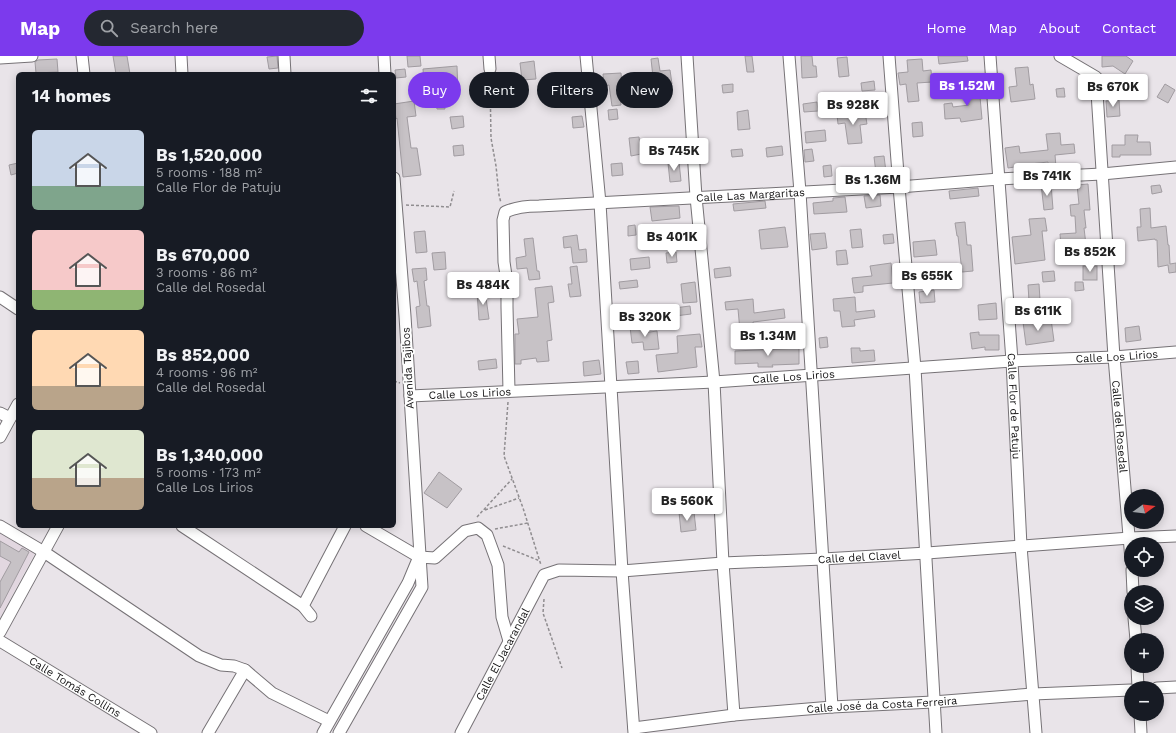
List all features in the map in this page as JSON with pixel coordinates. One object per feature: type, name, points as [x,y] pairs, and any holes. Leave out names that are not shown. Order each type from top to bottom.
[{"type":"street","points":[[0,58],[32,56]]},
{"type":"street","points":[[82,56],[84,72]]},
{"type":"street","points":[[181,56],[182,72]]},
{"type":"street","points":[[284,56],[285,72]]},
{"type":"street","points":[[384,56],[386,72]]},
{"type":"street","points":[[489,56],[490,69]]},
{"type":"street","points":[[586,56],[600,203],[622,570],[634,731]]},
{"type":"street","points":[[687,56],[696,197],[714,382],[723,563],[734,715]]},
{"type":"street","points":[[789,56],[800,192],[832,707]]},
{"type":"street","points":[[889,56],[899,187],[916,368],[933,702],[936,733]]},
{"type":"street","name":"Calle Flor de Patuju","points":[[990,56],[1012,361],[1021,546],[1036,733]]},
{"type":"street","name":"Calle del Rosedal","points":[[1060,56],[1096,77],[1114,357],[1130,537]]},
{"type":"street","name":"Calle Las Margaritas","points":[[505,212],[527,206],[899,187],[999,179],[1102,174],[1176,167]]},
{"type":"street","name":"Avenida Tajibos","points":[[339,733],[422,587],[405,316],[396,204]]},
{"type":"street","points":[[505,212],[503,220],[504,262],[507,282],[509,391]]},
{"type":"street","points":[[0,297],[16,308]]},
{"type":"street","name":"Calle Los Lirios","points":[[410,396],[714,382],[1012,361],[1114,357],[1176,352]]},
{"type":"street","points":[[0,437],[5,416],[16,406]]},
{"type":"street","points":[[0,526],[44,552],[199,656],[221,665],[234,666],[245,670],[272,693],[329,721]]},
{"type":"street","points":[[0,632],[57,528]]},
{"type":"street","points":[[185,528],[304,606],[311,616]]},
{"type":"street","points":[[304,606],[344,528]]},
{"type":"street","points":[[369,528],[419,557],[435,558],[465,531],[478,528],[487,535],[498,565],[502,617],[509,641]]},
{"type":"street","name":"Calle del Clavel","points":[[1153,537],[1176,536]]},
{"type":"street","name":"Calle del Clavel","points":[[544,575],[559,570],[622,570],[723,563],[823,559],[1124,538]]},
{"type":"street","name":"Avenida Tajibos","points":[[323,733],[408,583],[419,557]]},
{"type":"street","name":"Calle El Jacarandal","points":[[461,733],[544,575]]},
{"type":"street","name":"Calle Tomás Collins","points":[[0,641],[151,733]]},
{"type":"street","points":[[208,733],[245,670]]},
{"type":"street","points":[[1164,688],[1176,687]]},
{"type":"street","name":"Calle José da Costa Ferreira","points":[[634,731],[734,715],[1033,694],[1124,690]]},
{"type":"street","points":[[1140,721],[1141,733]]},
{"type":"path","points":[[490,69],[491,138],[499,195],[505,212]]},
{"type":"path","points":[[396,204],[450,207],[454,191]]},
{"type":"path","points":[[509,391],[504,456],[528,523],[544,575]]},
{"type":"path","points":[[465,531],[512,479]]},
{"type":"path","points":[[484,510],[519,498]]},
{"type":"path","points":[[481,531],[528,523]]},
{"type":"path","points":[[489,541],[540,561]]},
{"type":"path","points":[[544,598],[544,613],[562,668]]},
{"type":"shaded area","points":[[0,532],[35,553],[0,618]]},
{"type":"building","points":[[113,56],[127,56],[130,72],[116,72]]},
{"type":"building","points":[[277,56],[278,68],[269,69],[267,57]]},
{"type":"building","points":[[407,56],[420,56],[421,66],[408,67]]},
{"type":"building","points":[[745,56],[752,56],[754,72],[747,72]]},
{"type":"building","points":[[801,56],[812,56],[813,66],[816,66],[817,77],[802,78]]},
{"type":"building","points":[[938,56],[967,56],[968,61],[939,64]]},
{"type":"building","points":[[1102,56],[1126,56],[1133,61],[1125,74],[1113,66],[1102,67]]},
{"type":"building","points":[[847,57],[849,76],[839,77],[837,58]]},
{"type":"building","points":[[658,58],[660,71],[670,70],[670,72],[652,72],[651,59]]},
{"type":"building","points":[[57,59],[58,72],[36,72],[35,62],[38,60]]},
{"type":"building","points":[[922,59],[923,71],[931,70],[932,82],[917,83],[919,101],[908,102],[906,84],[900,85],[898,73],[908,72],[907,60]]},
{"type":"building","points":[[534,61],[536,79],[529,80],[529,72],[521,72],[520,63]]},
{"type":"building","points":[[457,66],[457,72],[423,72],[423,69]]},
{"type":"building","points":[[1028,67],[1030,85],[1033,84],[1035,99],[1011,102],[1009,87],[1017,86],[1015,68]]},
{"type":"building","points":[[405,69],[406,77],[396,78],[395,70]]},
{"type":"building","points":[[616,73],[616,106],[612,106],[608,85],[608,74]]},
{"type":"building","points":[[874,81],[875,90],[862,91],[861,83]]},
{"type":"building","points":[[733,84],[733,92],[723,93],[722,85]]},
{"type":"building","points":[[1165,84],[1175,90],[1168,103],[1157,97]]},
{"type":"building","points":[[980,85],[982,97],[980,97],[982,119],[961,122],[960,118],[945,119],[944,104],[952,103],[953,107],[969,105],[966,86]]},
{"type":"building","points":[[1064,88],[1065,97],[1057,97],[1056,89]]},
{"type":"building","points":[[1119,100],[1120,116],[1107,117],[1106,101]]},
{"type":"building","points":[[408,102],[408,108],[415,108],[416,116],[407,117],[411,148],[417,148],[421,175],[403,177],[397,118],[396,119],[396,104]]},
{"type":"building","points":[[817,102],[818,111],[804,112],[803,104]]},
{"type":"building","points":[[617,109],[618,119],[609,120],[608,110]]},
{"type":"building","points":[[748,110],[750,129],[738,130],[737,112]]},
{"type":"building","points":[[865,112],[867,124],[860,125],[862,143],[848,144],[845,123],[838,124],[837,115]]},
{"type":"building","points":[[463,116],[464,127],[452,129],[450,117]]},
{"type":"building","points":[[582,116],[584,127],[573,128],[572,117]]},
{"type":"building","points":[[922,122],[923,136],[913,137],[912,123]]},
{"type":"building","points":[[825,130],[826,141],[806,143],[805,132]]},
{"type":"building","points":[[1060,133],[1061,145],[1074,144],[1075,153],[1055,155],[1056,167],[1048,167],[1048,162],[1008,168],[1005,148],[1019,146],[1020,153],[1048,150],[1046,134]]},
{"type":"building","points":[[1125,135],[1138,135],[1137,142],[1150,142],[1151,155],[1120,155],[1120,157],[1112,157],[1112,145],[1125,145]]},
{"type":"building","points":[[639,137],[641,154],[631,156],[629,138]]},
{"type":"building","points":[[463,145],[464,155],[454,156],[453,146]]},
{"type":"building","points":[[782,146],[783,155],[767,157],[766,148]]},
{"type":"building","points":[[742,149],[743,156],[732,157],[731,150]]},
{"type":"building","points":[[812,149],[814,161],[805,162],[804,150]]},
{"type":"building","points":[[884,156],[886,172],[876,173],[874,157]]},
{"type":"building","points":[[679,162],[681,181],[670,182],[668,163]]},
{"type":"building","points":[[16,163],[16,174],[11,175],[9,165]]},
{"type":"building","points":[[622,163],[623,175],[612,176],[611,164]]},
{"type":"building","points":[[831,165],[832,176],[824,177],[823,166]]},
{"type":"building","points":[[1041,184],[1051,184],[1053,209],[1044,210]]},
{"type":"building","points":[[1088,184],[1090,210],[1084,210],[1086,245],[1061,247],[1060,234],[1076,233],[1075,216],[1071,216],[1070,205],[1079,204],[1077,185]]},
{"type":"building","points":[[1160,185],[1162,192],[1152,194],[1151,186]]},
{"type":"building","points":[[978,188],[979,196],[950,199],[949,191]]},
{"type":"building","points":[[880,195],[881,206],[866,208],[864,196]]},
{"type":"building","points":[[845,197],[847,212],[814,214],[813,203],[833,201],[833,198]]},
{"type":"building","points":[[765,201],[766,208],[734,211],[733,204]]},
{"type":"building","points":[[679,206],[680,218],[652,221],[650,207]]},
{"type":"building","points":[[1150,208],[1151,228],[1166,226],[1170,264],[1176,263],[1176,272],[1169,273],[1168,265],[1158,267],[1157,240],[1138,241],[1137,227],[1141,227],[1140,209]]},
{"type":"building","points":[[1045,218],[1047,231],[1042,231],[1045,260],[1015,264],[1012,237],[1031,235],[1029,219]]},
{"type":"building","points":[[965,222],[967,245],[971,245],[973,271],[962,272],[955,223]]},
{"type":"building","points":[[635,225],[636,235],[628,236],[628,226]]},
{"type":"building","points":[[785,227],[788,247],[761,249],[759,230]]},
{"type":"building","points":[[861,229],[863,247],[852,248],[850,230]]},
{"type":"building","points":[[425,231],[427,252],[416,253],[414,232]]},
{"type":"building","points":[[825,233],[827,248],[812,250],[810,234]]},
{"type":"building","points":[[893,234],[894,243],[884,244],[883,235]]},
{"type":"building","points":[[577,235],[579,250],[586,249],[587,262],[573,263],[571,247],[564,248],[563,237]]},
{"type":"building","points":[[533,238],[537,271],[539,271],[540,279],[529,280],[527,268],[517,269],[516,258],[526,256],[524,239]]},
{"type":"building","points":[[935,240],[937,255],[914,257],[913,242]]},
{"type":"building","points":[[846,250],[848,264],[837,265],[836,251]]},
{"type":"building","points":[[445,252],[446,269],[434,270],[432,253]]},
{"type":"building","points":[[676,252],[677,262],[667,263],[666,253]]},
{"type":"building","points":[[649,257],[650,268],[631,270],[630,259]]},
{"type":"building","points":[[891,263],[893,283],[863,286],[863,292],[854,293],[852,278],[872,276],[870,266]]},
{"type":"building","points":[[577,266],[581,296],[570,297],[568,284],[572,284],[570,267]]},
{"type":"building","points":[[1083,266],[1097,266],[1097,280],[1083,280]]},
{"type":"building","points":[[730,267],[731,276],[715,278],[714,269]]},
{"type":"building","points":[[426,268],[427,280],[424,281],[431,326],[418,328],[416,307],[420,306],[417,281],[414,282],[412,269]]},
{"type":"building","points":[[1054,271],[1055,281],[1043,282],[1042,272]]},
{"type":"building","points":[[637,280],[638,287],[620,289],[619,282]]},
{"type":"building","points":[[695,282],[697,302],[683,303],[681,284]]},
{"type":"building","points":[[1075,282],[1083,282],[1084,290],[1075,291]]},
{"type":"building","points":[[1039,284],[1040,300],[1044,300],[1045,308],[1021,308],[1020,301],[1029,301],[1028,285]]},
{"type":"building","points":[[552,286],[554,302],[548,303],[552,340],[547,341],[549,361],[537,362],[536,358],[521,360],[521,364],[515,364],[515,334],[519,334],[517,319],[538,317],[535,288]]},
{"type":"building","points":[[934,290],[935,302],[920,303],[919,292]]},
{"type":"building","points":[[485,291],[489,319],[479,320],[477,292]]},
{"type":"building","points":[[855,297],[856,312],[874,310],[875,317],[854,320],[855,326],[842,327],[840,311],[834,311],[833,299]]},
{"type":"building","points":[[753,299],[754,313],[784,309],[785,318],[753,322],[754,329],[740,331],[738,309],[726,310],[725,302]]},
{"type":"building","points":[[996,303],[997,319],[979,320],[978,305]]},
{"type":"building","points":[[690,306],[691,314],[675,316],[674,308]]},
{"type":"building","points":[[1051,319],[1054,341],[1026,345],[1023,322]]},
{"type":"building","points":[[642,325],[643,333],[657,331],[659,349],[644,350],[643,342],[632,343],[630,327]]},
{"type":"building","points":[[1139,326],[1141,340],[1126,342],[1125,328]]},
{"type":"building","points":[[979,332],[979,335],[999,335],[999,350],[985,350],[985,347],[972,349],[970,333]]},
{"type":"building","points":[[700,334],[702,347],[695,347],[697,367],[658,372],[656,355],[678,353],[677,336]]},
{"type":"building","points":[[827,337],[828,347],[820,348],[819,338]]},
{"type":"building","points":[[799,348],[799,364],[758,367],[758,363],[735,364],[735,351]]},
{"type":"building","points":[[851,348],[860,348],[860,351],[874,350],[875,361],[852,363]]},
{"type":"building","points":[[496,359],[497,368],[479,370],[478,361]]},
{"type":"building","points":[[599,360],[601,374],[584,376],[583,362]]},
{"type":"building","points":[[638,361],[639,373],[628,374],[626,362]]},
{"type":"building","points":[[439,472],[462,489],[447,508],[424,493]]},
{"type":"building","points":[[679,512],[694,512],[696,530],[681,532]]},
{"type":"building","points":[[0,541],[19,552],[22,548],[29,552],[0,608],[0,582],[11,562],[0,556]]}]
